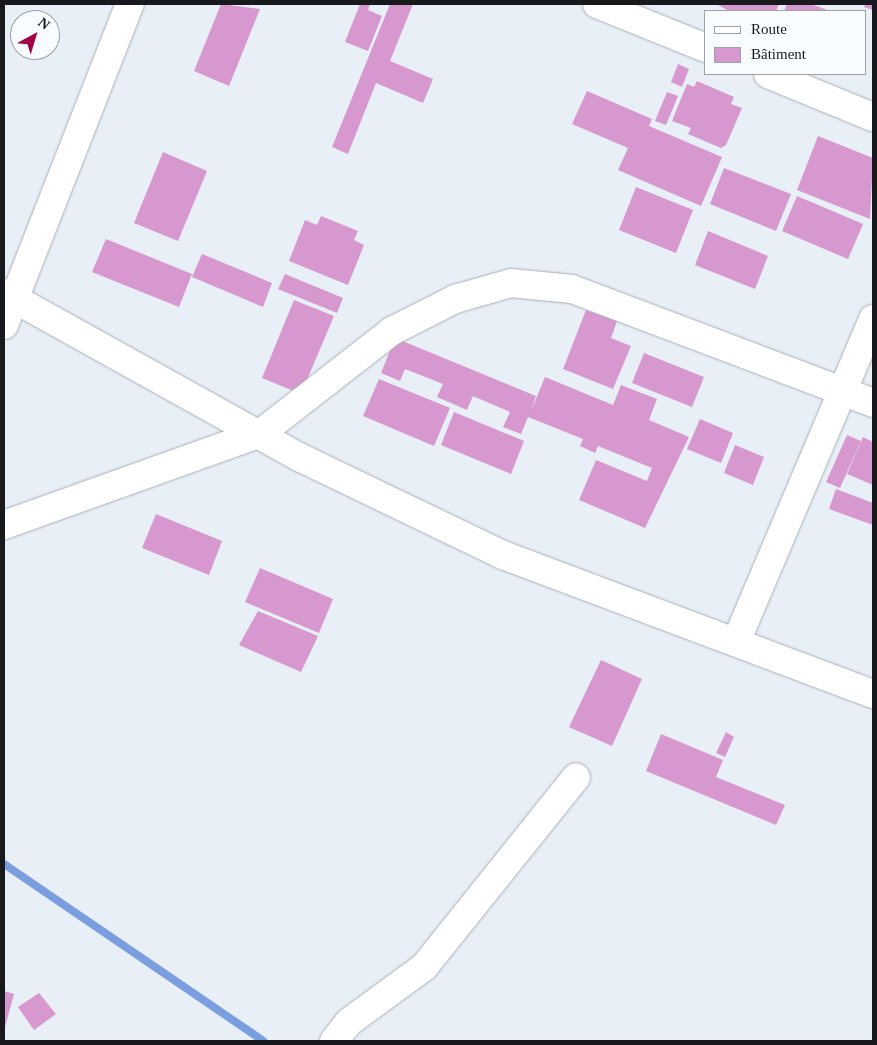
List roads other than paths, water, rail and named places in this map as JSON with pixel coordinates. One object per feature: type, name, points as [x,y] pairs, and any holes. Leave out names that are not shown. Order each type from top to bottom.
[{"type":"street","points":[[4,325],[9,296],[130,4]]},
{"type":"street","points":[[597,4],[704,47]]},
{"type":"street","points":[[770,75],[873,117]]},
{"type":"street","points":[[4,524],[262,433],[392,330],[455,299],[511,283],[572,290],[873,403]]},
{"type":"street","points":[[9,296],[262,433],[302,458],[503,554],[873,694]]},
{"type":"street","points":[[736,642],[873,319]]},
{"type":"street","points":[[334,1041],[349,1022],[424,967],[576,777]]},
{"type":"waterway","points":[[4,864],[263,1041]]}]
